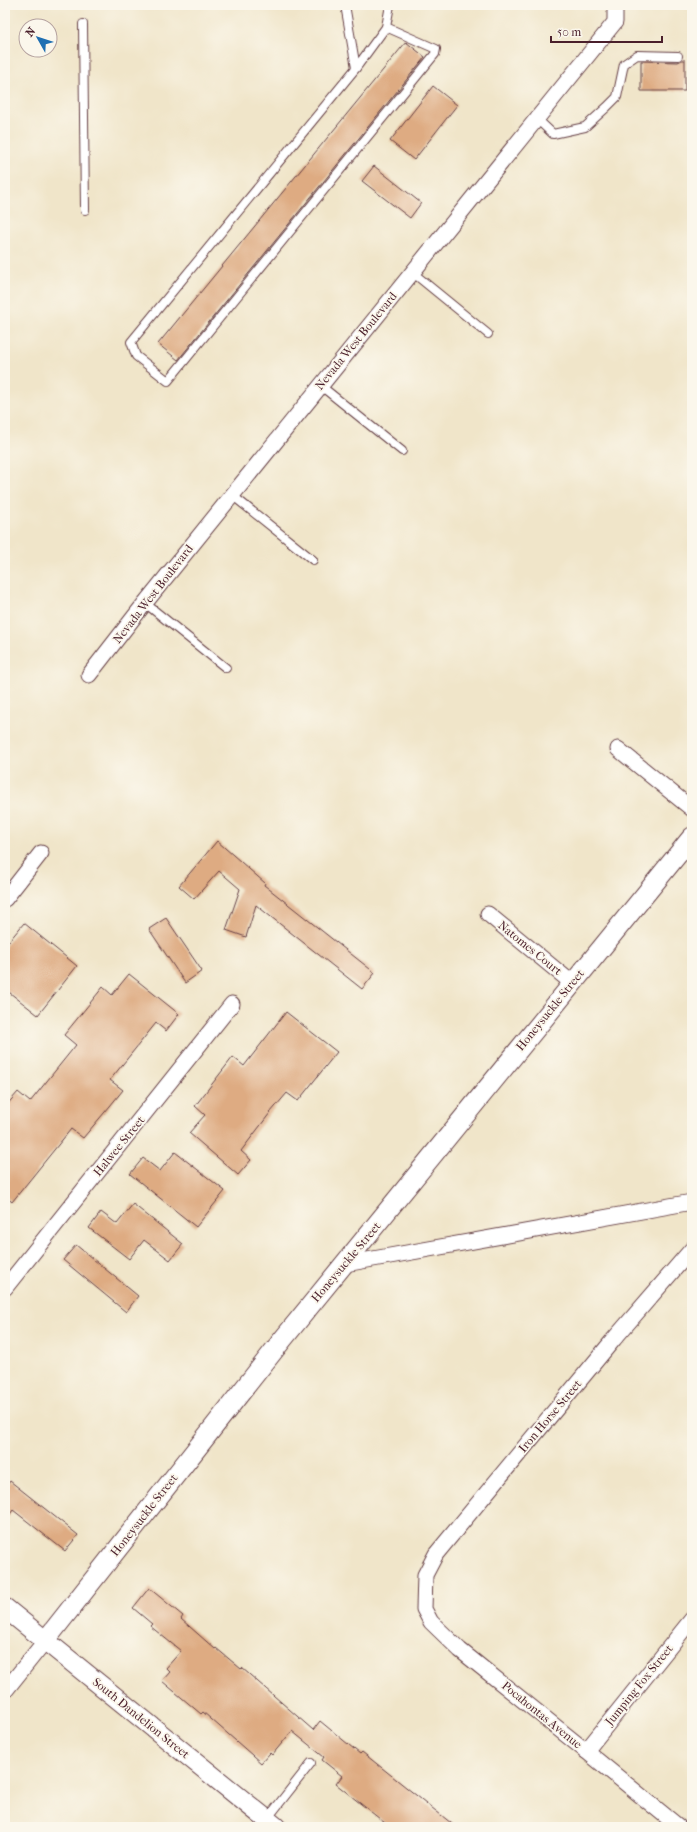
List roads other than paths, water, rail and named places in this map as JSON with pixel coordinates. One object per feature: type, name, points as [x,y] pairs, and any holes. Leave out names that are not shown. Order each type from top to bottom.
[{"type":"street","name":"Nevada West Boulevard","points":[[89,675],[145,603],[615,22],[615,5]]},
{"type":"street","points":[[618,749],[692,808]]},
{"type":"street","name":"Honeysuckle Street","points":[[5,1691],[283,1338],[345,1264],[692,837]]},
{"type":"street","points":[[5,898],[41,854]]},
{"type":"street","name":"Natomes Court","points":[[488,914],[572,983]]},
{"type":"street","name":"Halwee Street","points":[[6,1284],[232,1004]]},
{"type":"street","points":[[345,1264],[692,1202]]},
{"type":"street","name":"Iron Horse Street","points":[[424,1592],[425,1575],[436,1554],[614,1340],[692,1249]]},
{"type":"street","name":"Pocahontas Avenue","points":[[424,1592],[424,1609],[431,1622],[460,1650],[679,1827]]},
{"type":"street","name":"South Dandelion Street","points":[[5,1608],[272,1823]]},
{"type":"street","name":"Jumping Fox Street","points":[[586,1751],[692,1619]]},
{"type":"lane","points":[[345,5],[356,68]]},
{"type":"lane","points":[[386,27],[436,49],[435,54],[168,381],[136,356],[131,342],[356,68],[386,27],[390,5]]},
{"type":"lane","points":[[83,24],[85,210]]},
{"type":"lane","points":[[536,119],[553,134],[585,127],[617,97],[624,64],[637,55],[678,56]]},
{"type":"lane","points":[[412,272],[488,334]]},
{"type":"lane","points":[[321,386],[402,451]]},
{"type":"lane","points":[[232,495],[313,560]]},
{"type":"lane","points":[[145,603],[226,668]]},
{"type":"lane","points":[[272,1823],[311,1763]]}]
